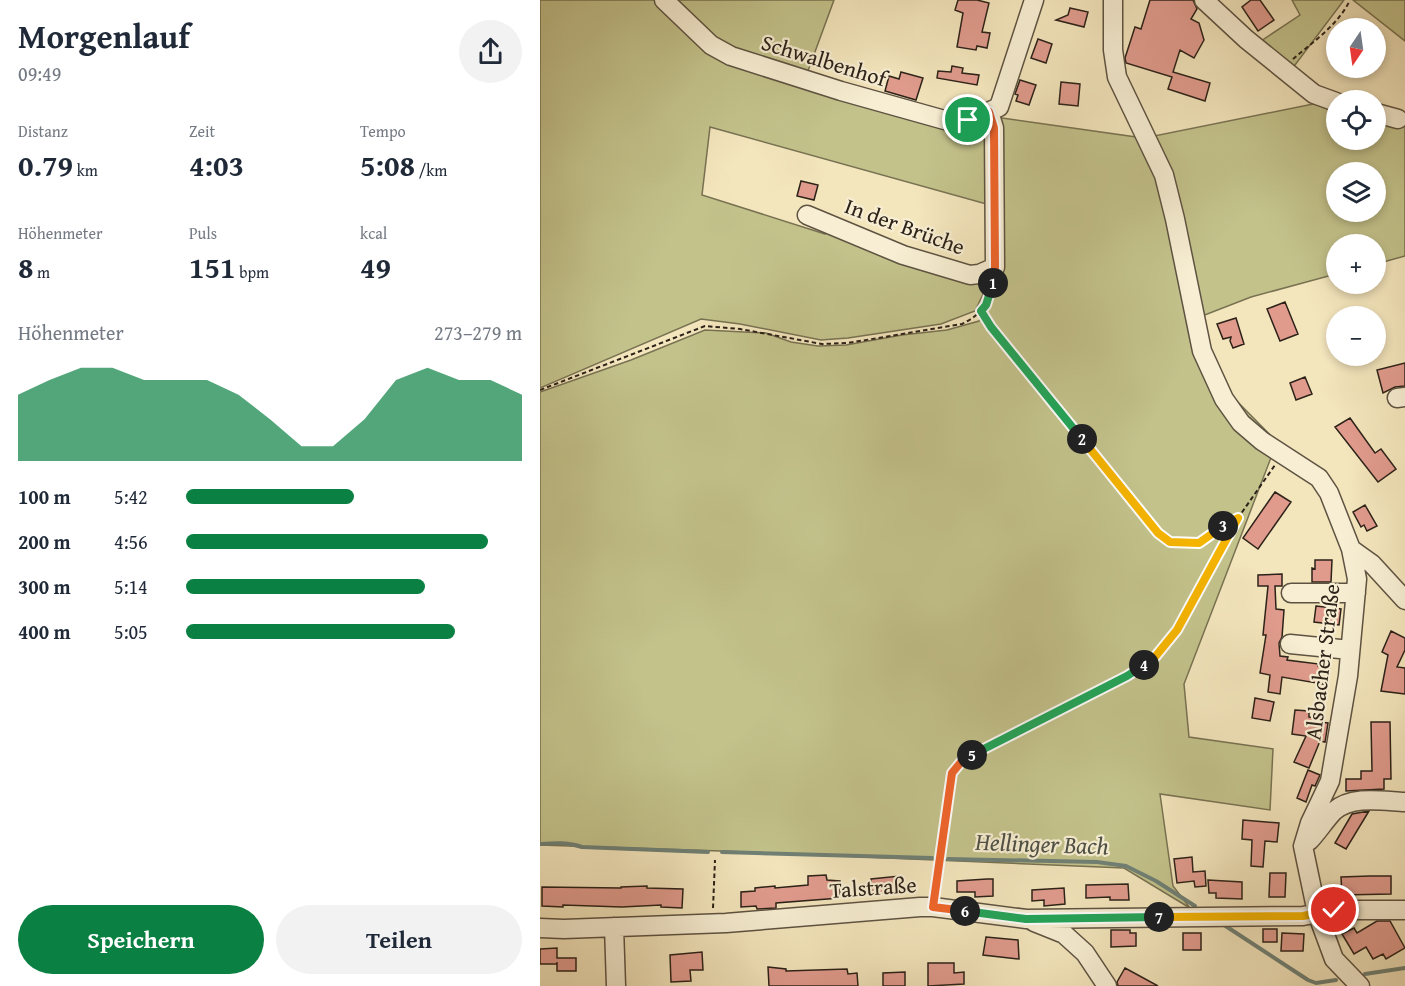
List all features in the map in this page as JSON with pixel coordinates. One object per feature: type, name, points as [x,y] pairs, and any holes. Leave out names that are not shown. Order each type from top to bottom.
[{"type":"street","name":"Schwalbenhof","points":[[664,0],[711,45],[731,56],[841,91],[948,121],[968,120],[989,112]]},
{"type":"street","points":[[989,112],[999,107],[1034,0]]},
{"type":"street","name":"Alsbacher Straße","points":[[1113,0],[1113,50],[1117,77],[1164,176],[1202,351],[1224,399],[1240,423],[1262,441],[1319,478],[1329,494],[1351,549],[1357,579],[1348,676],[1330,781],[1310,824],[1303,846]]},
{"type":"street","points":[[1204,0],[1282,69],[1314,94],[1326,98]]},
{"type":"street","name":"In der Brüche","points":[[807,215],[903,255],[970,275],[995,267],[994,128],[989,112]]},
{"type":"street","points":[[1386,116],[1398,119]]},
{"type":"street","points":[[1351,549],[1372,564],[1405,600]]},
{"type":"street","points":[[1291,593],[1356,593]]},
{"type":"street","points":[[1290,644],[1350,650]]},
{"type":"street","points":[[1360,986],[1334,958],[1317,913],[1303,846],[1336,810],[1346,804],[1360,801],[1405,802]]},
{"type":"street","name":"Talstraße","points":[[540,928],[713,923],[933,907],[1026,919],[1303,916],[1334,910],[1405,910]]},
{"type":"street","points":[[1026,919],[1064,934],[1085,953],[1107,986]]},
{"type":"street","points":[[614,927],[616,986]]},
{"type":"path","points":[[1282,69],[1332,25],[1346,9],[1350,0]]},
{"type":"path","points":[[540,390],[705,326],[740,329],[822,344],[848,343],[962,324],[975,317],[986,305],[992,289],[995,267]]},
{"type":"path","points":[[981,311],[991,327],[1158,533],[1170,542],[1199,543],[1238,518]]},
{"type":"path","points":[[933,907],[952,773],[962,761],[986,746],[1127,676],[1155,657],[1177,630],[1238,518],[1270,474],[1282,453]]},
{"type":"path","points":[[713,923],[715,861]]},
{"type":"shaded area","points":[[540,0],[658,0],[708,47],[981,127],[988,136],[990,205],[710,127],[702,195],[825,234],[827,226],[989,272],[988,284],[975,311],[941,324],[821,340],[701,319],[540,388]]},
{"type":"shaded area","points":[[667,0],[834,0],[805,79],[732,54]]},
{"type":"shaded area","points":[[1292,0],[1344,0],[1330,18],[1326,18],[1326,24],[1292,69],[1258,43],[1300,15]]},
{"type":"shaded area","points":[[1353,0],[1405,0],[1405,41],[1386,26],[1386,18],[1376,18]]},
{"type":"shaded area","points":[[1318,103],[1326,105],[1326,150],[1386,150],[1386,118],[1405,123],[1405,256],[1386,261],[1386,234],[1326,234],[1326,277],[1251,297],[1197,318],[1149,137]]},
{"type":"shaded area","points":[[995,117],[1143,138],[1222,386],[1277,442],[1184,684],[1189,737],[1273,749],[1270,810],[1160,794],[1173,886],[1190,908],[1124,868],[540,845],[540,392],[631,360],[705,330],[766,333],[791,342],[818,346],[846,345],[947,330],[979,321],[999,289]]},
{"type":"building","points":[[958,0],[977,0],[989,3],[982,32],[990,33],[987,48],[977,46],[976,50],[957,47],[963,13],[955,10]]},
{"type":"building","points":[[1150,0],[1193,0],[1197,9],[1191,19],[1199,23],[1204,40],[1194,58],[1180,50],[1173,72],[1210,83],[1205,101],[1168,89],[1172,77],[1126,63],[1125,58],[1135,27],[1141,29]]},
{"type":"building","points":[[1251,0],[1260,0],[1274,20],[1258,31],[1242,7]]},
{"type":"building","points":[[1070,8],[1088,12],[1084,27],[1056,20],[1068,15]]},
{"type":"building","points":[[1038,39],[1052,44],[1046,63],[1031,58]]},
{"type":"building","points":[[952,66],[963,68],[962,73],[979,75],[977,85],[937,78],[938,71],[951,72]]},
{"type":"building","points":[[901,72],[923,78],[916,100],[885,91],[889,76],[899,79]]},
{"type":"building","points":[[1020,80],[1036,85],[1029,105],[1016,101],[1018,95],[1015,94]]},
{"type":"building","points":[[1061,82],[1080,84],[1078,106],[1059,104]]},
{"type":"building","points":[[801,181],[818,185],[814,200],[797,196]]},
{"type":"building","points":[[1285,302],[1298,334],[1280,341],[1267,309]]},
{"type":"building","points":[[1236,318],[1244,344],[1233,348],[1231,337],[1223,339],[1217,324]]},
{"type":"building","points":[[1405,363],[1405,386],[1395,387],[1383,393],[1377,370]]},
{"type":"building","points":[[1305,377],[1312,394],[1296,400],[1290,383]]},
{"type":"building","points":[[1350,418],[1375,453],[1381,449],[1396,469],[1378,482],[1335,427]]},
{"type":"building","points":[[1275,492],[1291,502],[1258,549],[1243,538]]},
{"type":"building","points":[[1365,505],[1377,526],[1367,531],[1364,525],[1361,527],[1353,512]]},
{"type":"building","points":[[1315,560],[1332,560],[1331,582],[1312,582],[1312,568],[1315,569]]},
{"type":"building","points":[[1282,574],[1282,586],[1275,586],[1276,609],[1284,610],[1282,637],[1279,643],[1280,656],[1288,657],[1287,660],[1319,664],[1318,666],[1330,668],[1328,685],[1282,677],[1280,694],[1268,692],[1270,675],[1260,673],[1266,635],[1263,635],[1268,586],[1258,586],[1258,575]]},
{"type":"building","points":[[1316,606],[1341,609],[1339,625],[1314,622]]},
{"type":"building","points":[[1391,631],[1405,638],[1405,650],[1397,667],[1405,668],[1405,694],[1381,691],[1388,655],[1382,652]]},
{"type":"building","points":[[1255,698],[1274,702],[1270,721],[1252,718]]},
{"type":"building","points":[[1295,710],[1309,711],[1309,717],[1320,718],[1320,722],[1328,723],[1325,742],[1320,741],[1309,768],[1294,762],[1306,736],[1292,734]]},
{"type":"building","points":[[1371,722],[1390,722],[1391,779],[1384,779],[1384,789],[1346,791],[1346,779],[1361,779],[1361,771],[1372,771]]},
{"type":"building","points":[[1308,770],[1320,775],[1315,786],[1312,785],[1306,802],[1297,798]]},
{"type":"building","points":[[1369,811],[1346,849],[1335,843],[1352,814]]},
{"type":"building","points":[[1243,820],[1279,823],[1277,842],[1265,841],[1263,867],[1251,866],[1252,840],[1242,839]]},
{"type":"building","points":[[1192,857],[1193,872],[1205,871],[1206,886],[1195,887],[1194,881],[1177,883],[1174,859]]},
{"type":"building","points":[[1270,873],[1286,873],[1285,897],[1269,897]]},
{"type":"building","points":[[826,875],[827,880],[840,881],[840,898],[776,903],[776,908],[741,907],[741,892],[755,891],[755,888],[808,885],[808,876]]},
{"type":"building","points":[[900,876],[902,892],[872,894],[871,879]]},
{"type":"building","points":[[1391,876],[1391,894],[1342,895],[1341,877]]},
{"type":"building","points":[[993,879],[993,896],[975,897],[975,892],[957,892],[957,881]]},
{"type":"building","points":[[1208,880],[1242,882],[1242,899],[1216,898],[1216,893],[1209,893]]},
{"type":"building","points":[[1128,884],[1129,900],[1110,900],[1110,897],[1086,898],[1086,885]]},
{"type":"building","points":[[647,886],[647,888],[683,889],[682,908],[661,907],[661,905],[542,906],[542,887]]},
{"type":"building","points":[[1064,888],[1065,904],[1044,906],[1044,900],[1032,901],[1032,890]]},
{"type":"building","points":[[1377,921],[1390,921],[1405,948],[1386,959],[1383,954],[1373,959],[1366,947],[1354,954],[1342,934],[1354,928],[1357,933]]},
{"type":"building","points":[[1263,929],[1277,929],[1277,942],[1263,942]]},
{"type":"building","points":[[1111,930],[1130,930],[1130,933],[1136,933],[1136,946],[1111,947]]},
{"type":"building","points":[[1183,933],[1201,933],[1201,950],[1183,950]]},
{"type":"building","points":[[1282,933],[1304,934],[1303,951],[1281,951]]},
{"type":"building","points":[[986,937],[1018,940],[1019,959],[983,955]]},
{"type":"building","points":[[557,948],[557,958],[576,958],[576,971],[557,971],[557,964],[540,964],[540,949]]},
{"type":"building","points":[[702,952],[703,970],[690,970],[691,981],[671,982],[670,955]]},
{"type":"building","points":[[928,963],[954,963],[954,973],[964,972],[964,984],[928,986]]},
{"type":"building","points":[[768,967],[786,969],[786,971],[847,969],[848,974],[857,973],[858,986],[769,986]]},
{"type":"building","points":[[1125,968],[1158,986],[1118,986],[1117,982]]},
{"type":"building","points":[[905,972],[905,986],[883,986],[883,973]]},
{"type":"waterway","name":"Hellinger Bach","points":[[540,844],[561,843],[582,847],[708,852]]},
{"type":"waterway","name":"Hellinger Bach","points":[[722,852],[932,858]]},
{"type":"waterway","name":"Hellinger Bach","points":[[948,859],[1097,862],[1126,866],[1156,881],[1195,906]]},
{"type":"waterway","name":"Hellinger Bach","points":[[1221,923],[1308,980],[1316,983],[1336,980]]},
{"type":"waterway","name":"Hellinger Bach","points":[[1365,974],[1405,968]]},
{"type":"route","points":[[968,120],[989,112],[994,128],[995,267],[992,289],[981,311],[991,327],[1158,533],[1170,542],[1199,543],[1238,518],[1177,630],[1155,657],[1127,676],[986,746],[962,761],[952,773],[933,907],[1026,919],[1303,916],[1334,910]]}]
